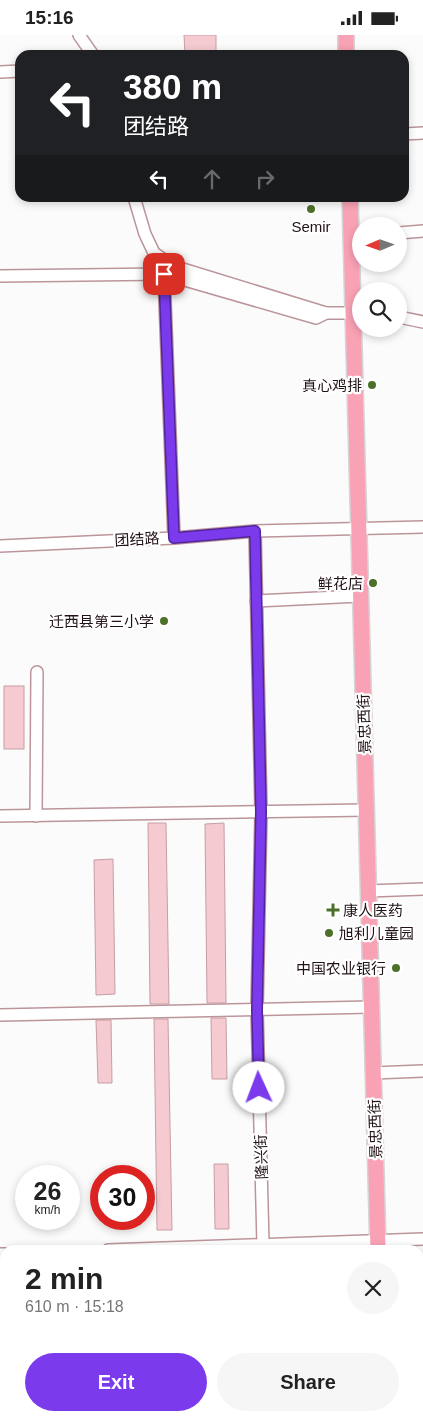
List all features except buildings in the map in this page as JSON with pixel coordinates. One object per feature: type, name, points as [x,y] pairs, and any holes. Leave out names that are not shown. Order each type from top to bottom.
[{"type":"main road","points":[[346,35],[346,50]]},
{"type":"main road","name":"景忠西街","points":[[351,202],[353,217]]},
{"type":"main road","name":"景忠西街","points":[[357,337],[358,527],[378,1245]]},
{"type":"street","points":[[80,35],[90,50]]},
{"type":"street","points":[[0,72],[15,71]]},
{"type":"street","points":[[409,134],[423,133]]},
{"type":"street","points":[[136,202],[145,233],[154,253],[173,266],[326,313],[352,313]]},
{"type":"street","points":[[408,232],[423,231]]},
{"type":"street","points":[[0,276],[164,274],[316,318],[326,313]]},
{"type":"street","points":[[164,274],[174,538]]},
{"type":"street","points":[[407,319],[423,323]]},
{"type":"street","name":"团结路","points":[[0,545],[174,538],[255,531],[358,527],[423,527]]},
{"type":"street","name":"隆兴街","points":[[255,531],[261,812],[257,1010],[263,1244]]},
{"type":"street","points":[[256,601],[360,596]]},
{"type":"street","points":[[36,816],[37,672]]},
{"type":"street","points":[[0,816],[366,810]]},
{"type":"street","points":[[368,891],[423,889]]},
{"type":"street","points":[[0,1015],[371,1007]]},
{"type":"street","points":[[373,1073],[423,1071]]},
{"type":"street","points":[[237,1245],[378,1245],[423,1239]]},
{"type":"place","name":"Semir","points":[[311,209]]},
{"type":"place","name":"真心鸡排","points":[[372,385]]},
{"type":"place","name":"鲜花店","points":[[373,583]]},
{"type":"place","name":"迁西县第三小学","points":[[164,621]]},
{"type":"place","name":"康人医药","points":[[333,910]]},
{"type":"place","name":"旭利儿童园","points":[[329,933]]},
{"type":"place","name":"中国农业银行","points":[[396,968]]},
{"type":"route","points":[[164,274],[174,538],[255,531],[261,812],[257,1010],[259,1088]]}]
